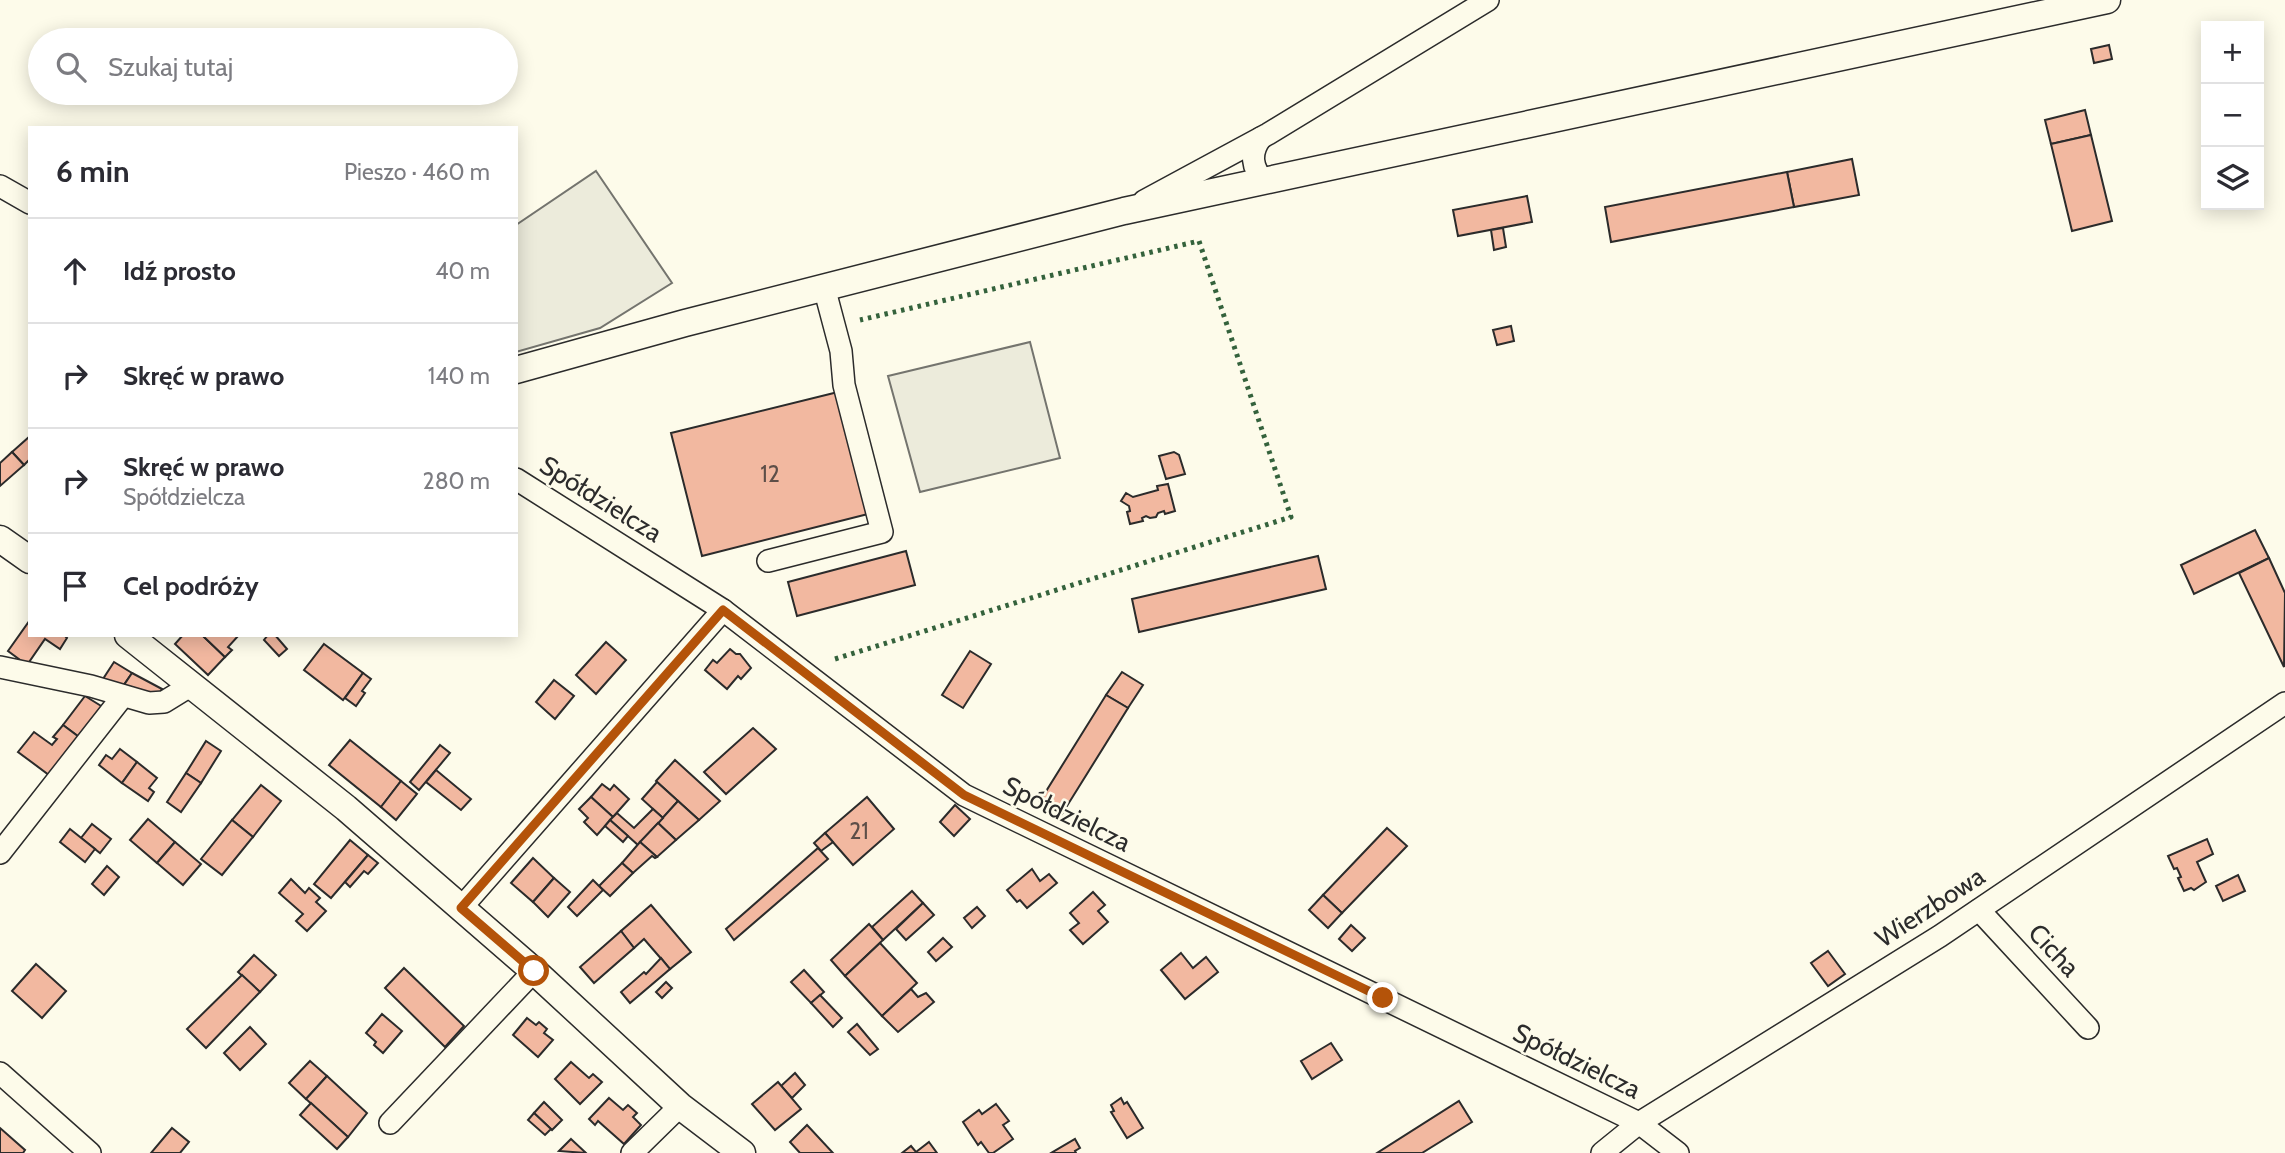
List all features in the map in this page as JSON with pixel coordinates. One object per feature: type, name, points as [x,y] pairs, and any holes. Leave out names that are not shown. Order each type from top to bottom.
[{"type":"main road","points":[[518,369],[824,287],[1124,211],[2106,0]]},
{"type":"main road","points":[[0,539],[28,560]]},
{"type":"main road","points":[[130,637],[327,792],[534,971],[680,1106],[741,1153]]},
{"type":"street","points":[[1124,211],[1261,138],[1488,0]]},
{"type":"street","points":[[1261,138],[1254,151],[1254,162],[1257,174],[1265,181]]},
{"type":"street","points":[[0,186],[28,202]]},
{"type":"street","points":[[768,561],[883,532],[844,386],[841,351],[824,287]]},
{"type":"street","name":"Spółdzielcza","points":[[518,480],[723,610],[964,795],[1639,1123],[1678,1153]]},
{"type":"street","points":[[461,908],[723,610]]},
{"type":"street","points":[[0,667],[92,686],[149,703],[172,698],[190,686]]},
{"type":"street","points":[[0,853],[123,696]]},
{"type":"street","name":"Wierzbowa","points":[[1602,1153],[1639,1123],[1940,936],[2285,703]]},
{"type":"street","name":"Cicha","points":[[1979,910],[2088,1028]]},
{"type":"street","points":[[390,1123],[534,971]]},
{"type":"street","points":[[0,1073],[90,1153]]},
{"type":"street","points":[[632,1153],[680,1106]]},
{"type":"shaded area","points":[[596,171],[672,283],[600,328],[518,351],[518,224]]},
{"type":"shaded area","points":[[1030,342],[1060,458],[920,492],[888,376]]},
{"type":"building","points":[[2109,45],[2112,59],[2094,63],[2091,49]]},
{"type":"building","points":[[2085,110],[2091,135],[2051,144],[2045,120]]},
{"type":"building","points":[[2091,135],[2112,221],[2072,231],[2051,144]]},
{"type":"building","points":[[1852,159],[1859,195],[1794,207],[1787,172]]},
{"type":"building","points":[[1787,172],[1794,207],[1611,242],[1605,207]]},
{"type":"building","points":[[1527,196],[1532,222],[1458,236],[1453,210]]},
{"type":"building","points":[[1503,228],[1506,247],[1494,250],[1491,230]]},
{"type":"building","points":[[1511,326],[1514,341],[1497,345],[1493,330]]},
{"type":"building","points":[[838,392],[868,514],[702,556],[671,433]]},
{"type":"building","points":[[28,438],[28,461],[24,465],[12,452]]},
{"type":"building","points":[[12,452],[24,465],[0,486],[0,463]]},
{"type":"building","points":[[1174,452],[1179,455],[1185,474],[1166,479],[1159,456]]},
{"type":"building","points":[[1168,484],[1175,511],[1165,514],[1164,511],[1156,517],[1146,516],[1142,518],[1143,521],[1130,524],[1127,512],[1130,511],[1129,506],[1121,501],[1126,493],[1133,497],[1158,490],[1157,486]]},
{"type":"building","points":[[2255,530],[2269,558],[2194,594],[2181,565]]},
{"type":"building","points":[[906,551],[915,585],[797,616],[788,582]]},
{"type":"building","points":[[1318,556],[1326,589],[1139,632],[1132,599]]},
{"type":"building","points":[[2269,558],[2285,593],[2284,667],[2239,573]]},
{"type":"building","points":[[28,623],[28,637],[67,638],[60,649],[45,639],[27,665],[8,651]]},
{"type":"building","points":[[181,637],[204,637],[225,657],[208,675],[175,644]]},
{"type":"building","points":[[204,637],[237,637],[228,647],[232,650],[225,657]]},
{"type":"building","points":[[266,637],[277,637],[287,649],[279,656],[264,640]]},
{"type":"building","points":[[606,642],[626,660],[596,694],[576,675]]},
{"type":"building","points":[[324,644],[363,673],[343,700],[304,670]]},
{"type":"building","points":[[730,649],[740,654],[751,668],[741,679],[738,676],[727,689],[705,670],[713,660],[717,663]]},
{"type":"building","points":[[970,651],[991,664],[963,708],[942,695]]},
{"type":"building","points":[[114,662],[132,673],[121,689],[103,679]]},
{"type":"building","points":[[1122,672],[1143,685],[1128,708],[1106,695]]},
{"type":"building","points":[[132,673],[162,689],[154,702],[124,685]]},
{"type":"building","points":[[363,673],[371,679],[356,706],[345,698]]},
{"type":"building","points":[[554,680],[574,696],[555,719],[536,702]]},
{"type":"building","points":[[1106,695],[1128,708],[1062,814],[1040,801]]},
{"type":"building","points":[[85,696],[106,709],[83,740],[63,725]]},
{"type":"building","points":[[63,725],[83,740],[53,778],[18,752],[34,732],[52,745],[57,739],[53,737]]},
{"type":"building","points":[[753,728],[776,749],[726,794],[704,772]]},
{"type":"building","points":[[350,740],[401,781],[381,807],[329,765]]},
{"type":"building","points":[[206,741],[221,751],[201,783],[186,773]]},
{"type":"building","points":[[440,745],[450,753],[419,790],[410,782]]},
{"type":"building","points":[[120,749],[137,762],[122,783],[99,765],[106,755],[112,759]]},
{"type":"building","points":[[675,760],[720,801],[699,820],[656,781]]},
{"type":"building","points":[[137,762],[157,778],[149,788],[154,792],[148,801],[122,783]]},
{"type":"building","points":[[436,770],[471,799],[461,810],[426,782]]},
{"type":"building","points":[[186,773],[201,783],[181,812],[167,802]]},
{"type":"building","points":[[401,781],[417,794],[396,820],[381,807]]},
{"type":"building","points":[[657,782],[678,801],[663,818],[642,799]]},
{"type":"building","points":[[602,784],[610,790],[614,785],[629,799],[613,817],[591,797]]},
{"type":"building","points":[[261,785],[281,801],[253,837],[232,820]]},
{"type":"building","points":[[591,797],[613,817],[597,835],[584,822],[588,818],[579,809]]},
{"type":"building","points":[[867,797],[894,829],[853,865],[825,833]]},
{"type":"building","points":[[678,801],[699,820],[676,840],[658,823]]},
{"type":"building","points":[[955,805],[970,819],[954,836],[940,822]]},
{"type":"building","points":[[653,809],[663,818],[638,845],[610,820],[617,813],[634,828]]},
{"type":"building","points":[[148,819],[175,842],[157,863],[130,840]]},
{"type":"building","points":[[232,820],[253,837],[222,875],[201,859]]},
{"type":"building","points":[[610,820],[628,836],[623,842],[605,826]]},
{"type":"building","points":[[658,823],[676,840],[657,857],[640,842]]},
{"type":"building","points":[[92,824],[111,839],[100,853],[81,838]]},
{"type":"building","points":[[1387,828],[1407,846],[1342,913],[1323,895]]},
{"type":"building","points":[[70,829],[95,849],[85,862],[60,842]]},
{"type":"building","points":[[825,833],[833,842],[821,851],[814,843]]},
{"type":"building","points":[[2207,839],[2213,854],[2197,862],[2206,882],[2194,890],[2191,888],[2184,891],[2177,868],[2174,869],[2168,856]]},
{"type":"building","points":[[350,840],[368,855],[331,898],[314,884]]},
{"type":"building","points":[[175,842],[201,864],[183,885],[157,863]]},
{"type":"building","points":[[640,842],[657,857],[652,856],[633,873],[622,863]]},
{"type":"building","points":[[818,848],[828,859],[734,940],[726,929]]},
{"type":"building","points":[[368,855],[378,863],[368,874],[364,871],[350,887],[345,882]]},
{"type":"building","points":[[533,858],[554,878],[533,902],[511,883]]},
{"type":"building","points":[[622,863],[633,873],[610,896],[599,886]]},
{"type":"building","points":[[107,866],[119,877],[104,895],[92,884]]},
{"type":"building","points":[[1032,869],[1040,881],[1049,874],[1057,883],[1027,908],[1020,900],[1017,902],[1007,890]]},
{"type":"building","points":[[2238,875],[2245,891],[2223,901],[2216,886]]},
{"type":"building","points":[[554,878],[570,892],[548,917],[533,902]]},
{"type":"building","points":[[291,879],[305,893],[309,888],[320,898],[316,902],[326,911],[307,931],[296,921],[303,914],[279,893]]},
{"type":"building","points":[[593,880],[603,890],[577,916],[568,907]]},
{"type":"building","points":[[912,891],[923,903],[883,940],[872,927]]},
{"type":"building","points":[[1093,892],[1105,905],[1098,911],[1108,922],[1083,944],[1070,930],[1079,923],[1070,913]]},
{"type":"building","points":[[1323,895],[1342,913],[1328,928],[1309,910]]},
{"type":"building","points":[[923,903],[934,915],[906,940],[896,929]]},
{"type":"building","points":[[651,905],[691,952],[670,969],[644,939],[634,948],[621,931]]},
{"type":"building","points":[[977,907],[985,916],[972,928],[964,918]]},
{"type":"building","points":[[869,924],[883,940],[845,976],[831,960]]},
{"type":"building","points":[[1351,925],[1365,938],[1352,951],[1339,939]]},
{"type":"building","points":[[621,931],[634,948],[594,983],[580,967]]},
{"type":"building","points":[[943,938],[952,947],[936,961],[928,952]]},
{"type":"building","points":[[880,943],[917,983],[882,1016],[845,976]]},
{"type":"building","points":[[1828,951],[1845,974],[1828,986],[1811,963]]},
{"type":"building","points":[[1181,953],[1193,968],[1206,957],[1218,972],[1185,999],[1161,970]]},
{"type":"building","points":[[254,955],[276,975],[260,992],[238,972]]},
{"type":"building","points":[[661,958],[670,969],[630,1003],[621,992],[644,972],[646,974]]},
{"type":"building","points":[[36,964],[66,991],[42,1018],[12,991]]},
{"type":"building","points":[[404,968],[464,1026],[445,1047],[385,988]]},
{"type":"building","points":[[804,970],[824,992],[811,1003],[791,982]]},
{"type":"building","points":[[242,975],[260,992],[206,1048],[187,1029]]},
{"type":"building","points":[[666,982],[672,988],[662,998],[656,992]]},
{"type":"building","points":[[911,989],[918,997],[926,993],[934,1002],[898,1032],[882,1016]]},
{"type":"building","points":[[820,995],[842,1018],[833,1027],[811,1003]]},
{"type":"building","points":[[382,1014],[402,1031],[383,1053],[366,1033]]},
{"type":"building","points":[[527,1018],[536,1025],[539,1022],[547,1029],[544,1033],[553,1040],[538,1057],[513,1035]]},
{"type":"building","points":[[857,1024],[878,1049],[870,1055],[848,1032]]},
{"type":"building","points":[[250,1027],[266,1044],[240,1070],[224,1053]]},
{"type":"building","points":[[1331,1043],[1342,1060],[1312,1079],[1301,1061]]},
{"type":"building","points":[[310,1061],[327,1076],[306,1099],[289,1083]]},
{"type":"building","points":[[571,1062],[589,1078],[593,1074],[602,1082],[580,1104],[555,1079]]},
{"type":"building","points":[[795,1073],[805,1085],[792,1098],[781,1086]]},
{"type":"building","points":[[327,1076],[367,1113],[348,1137],[306,1099]]},
{"type":"building","points":[[778,1082],[801,1109],[775,1130],[752,1104]]},
{"type":"building","points":[[609,1098],[623,1110],[628,1105],[637,1113],[633,1117],[641,1125],[624,1144],[598,1121],[595,1125],[589,1119]]},
{"type":"building","points":[[1121,1098],[1124,1104],[1127,1102],[1143,1128],[1127,1138],[1111,1112],[1114,1111],[1111,1105]]},
{"type":"building","points":[[1459,1101],[1472,1122],[1422,1153],[1377,1153]]},
{"type":"building","points":[[544,1102],[562,1120],[552,1130],[534,1113]]},
{"type":"building","points":[[311,1103],[348,1137],[337,1149],[300,1115]]},
{"type":"building","points":[[996,1104],[1009,1121],[1003,1125],[1013,1139],[989,1153],[981,1142],[978,1145],[963,1122],[979,1110],[982,1114]]},
{"type":"building","points":[[534,1113],[551,1129],[545,1135],[528,1120]]},
{"type":"building","points":[[807,1125],[833,1153],[800,1153],[790,1142]]},
{"type":"building","points":[[0,1128],[25,1150],[23,1153],[0,1153]]},
{"type":"building","points":[[172,1128],[189,1142],[180,1153],[151,1153]]},
{"type":"building","points":[[571,1139],[586,1153],[559,1151]]},
{"type":"building","points":[[1075,1139],[1080,1148],[1076,1153],[1051,1153]]},
{"type":"building","points":[[929,1142],[937,1153],[902,1153],[911,1146],[916,1152]]},
{"type":"hedge","points":[[835,659],[1291,517],[1199,241],[860,320]]},
{"type":"route","points":[[534,971],[461,908],[723,610],[964,795],[1383,998]]}]
